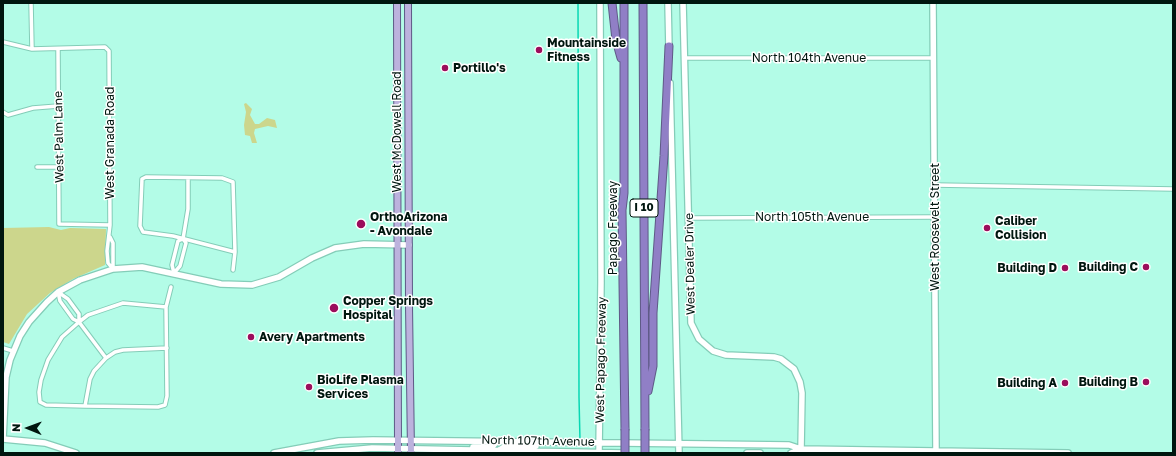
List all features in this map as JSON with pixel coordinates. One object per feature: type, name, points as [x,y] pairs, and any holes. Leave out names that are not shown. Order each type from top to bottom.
[{"type":"highway","points":[[612,3],[616,40],[624,66]]},
{"type":"highway","name":"Papago Freeway","points":[[624,3],[624,193],[622,210],[624,453]]},
{"type":"highway","name":"I 10","points":[[643,3],[645,453]]},
{"type":"highway","points":[[645,413],[653,366],[653,313],[664,156],[669,46]]},
{"type":"main road","name":"West McDowell Road","points":[[397,3],[398,451]]},
{"type":"main road","name":"West McDowell Road","points":[[408,3],[411,451]]},
{"type":"main road","name":"West Papago Freeway","points":[[599,453],[602,282],[600,3]]},
{"type":"main road","points":[[668,3],[680,443],[679,453]]},
{"type":"main road","name":"West Dealer Drive","points":[[683,3],[691,322],[695,333],[703,344],[713,351],[726,355],[774,357],[781,359],[794,369],[800,382],[802,393],[801,449]]},
{"type":"main road","name":"West Roosevelt Street","points":[[933,3],[932,58],[935,186],[934,217],[939,452]]},
{"type":"main road","points":[[76,453],[45,443],[3,439],[5,385],[13,351],[29,322],[41,307],[58,292],[80,280],[113,269],[142,267],[221,284],[252,285],[279,277],[330,250],[356,245],[409,245]]},
{"type":"main road","name":"North 107th Avenue","points":[[274,453],[339,441],[411,440],[790,445],[801,449],[1068,453]]},
{"type":"main road","points":[[465,450],[474,446],[493,446],[497,441]]},
{"type":"main road","points":[[498,451],[504,447],[544,446],[547,442]]},
{"type":"main road","name":"North 107th Avenue","points":[[316,453],[356,448],[398,451],[465,450],[624,453]]},
{"type":"main road","name":"North 107th Avenue","points":[[791,453],[801,449]]},
{"type":"main road","points":[[748,453],[760,453]]},
{"type":"street","points":[[30,3],[32,49]]},
{"type":"street","points":[[3,42],[32,49],[58,49]]},
{"type":"street","name":"West Granada Road","points":[[58,49],[105,47],[109,51],[110,236],[113,243],[113,269]]},
{"type":"street","name":"West Palm Lane","points":[[58,49],[59,224],[110,224]]},
{"type":"street","name":"North 104th Avenue","points":[[685,58],[932,58]]},
{"type":"street","points":[[3,112],[8,116],[33,108],[58,106]]},
{"type":"street","points":[[37,167],[59,167]]},
{"type":"street","points":[[233,270],[234,252],[233,182],[222,178],[146,177],[142,179],[140,226],[144,232],[183,239],[234,252]]},
{"type":"street","points":[[174,273],[180,266],[186,243],[183,239],[188,209],[188,178]]},
{"type":"street","points":[[935,186],[1173,189]]},
{"type":"street","name":"North 105th Avenue","points":[[689,218],[934,217]]},
{"type":"street","points":[[174,273],[172,265],[175,252],[178,241],[183,239]]},
{"type":"street","points":[[175,252],[183,255]]},
{"type":"street","points":[[166,307],[123,303],[88,315],[62,337],[48,360],[41,380],[39,392],[40,402],[46,405],[85,406],[158,407],[165,405],[167,396],[166,307],[171,287]]},
{"type":"street","points":[[58,292],[67,297],[79,314],[79,322]]},
{"type":"street","points":[[58,292],[60,301],[66,311],[73,319],[79,322],[106,358]]},
{"type":"street","points":[[66,311],[73,306]]},
{"type":"street","points":[[3,348],[13,351]]},
{"type":"street","points":[[85,406],[90,379],[94,371],[106,358],[115,352],[123,350],[167,348]]},
{"type":"green space","points":[[246,103],[252,109],[250,115],[255,124],[259,124],[267,118],[275,120],[277,128],[268,126],[255,129],[254,133],[257,143],[252,143],[250,136],[245,135],[244,125],[246,112],[244,104]]},
{"type":"green space","points":[[49,227],[61,230],[70,228],[106,229],[105,265],[73,279],[50,293],[27,314],[9,344],[3,342],[3,228]]},
{"type":"waterway","points":[[578,3],[580,441]]},
{"type":"place","name":"Mountainside Fitness","points":[[539,50]]},
{"type":"place","name":"Portillo's","points":[[445,68]]},
{"type":"place","name":"OrthoArizona - Avondale","points":[[361,224]]},
{"type":"place","name":"Caliber Collision","points":[[987,228]]},
{"type":"place","name":"Building C","points":[[1146,267]]},
{"type":"place","name":"Building D","points":[[1065,268]]},
{"type":"place","name":"Copper Springs Hospital","points":[[334,308]]},
{"type":"place","name":"Avery Apartments","points":[[251,337]]},
{"type":"place","name":"Building B","points":[[1146,382]]},
{"type":"place","name":"Building A","points":[[1065,383]]},
{"type":"place","name":"BioLife Plasma Services","points":[[309,387]]}]
